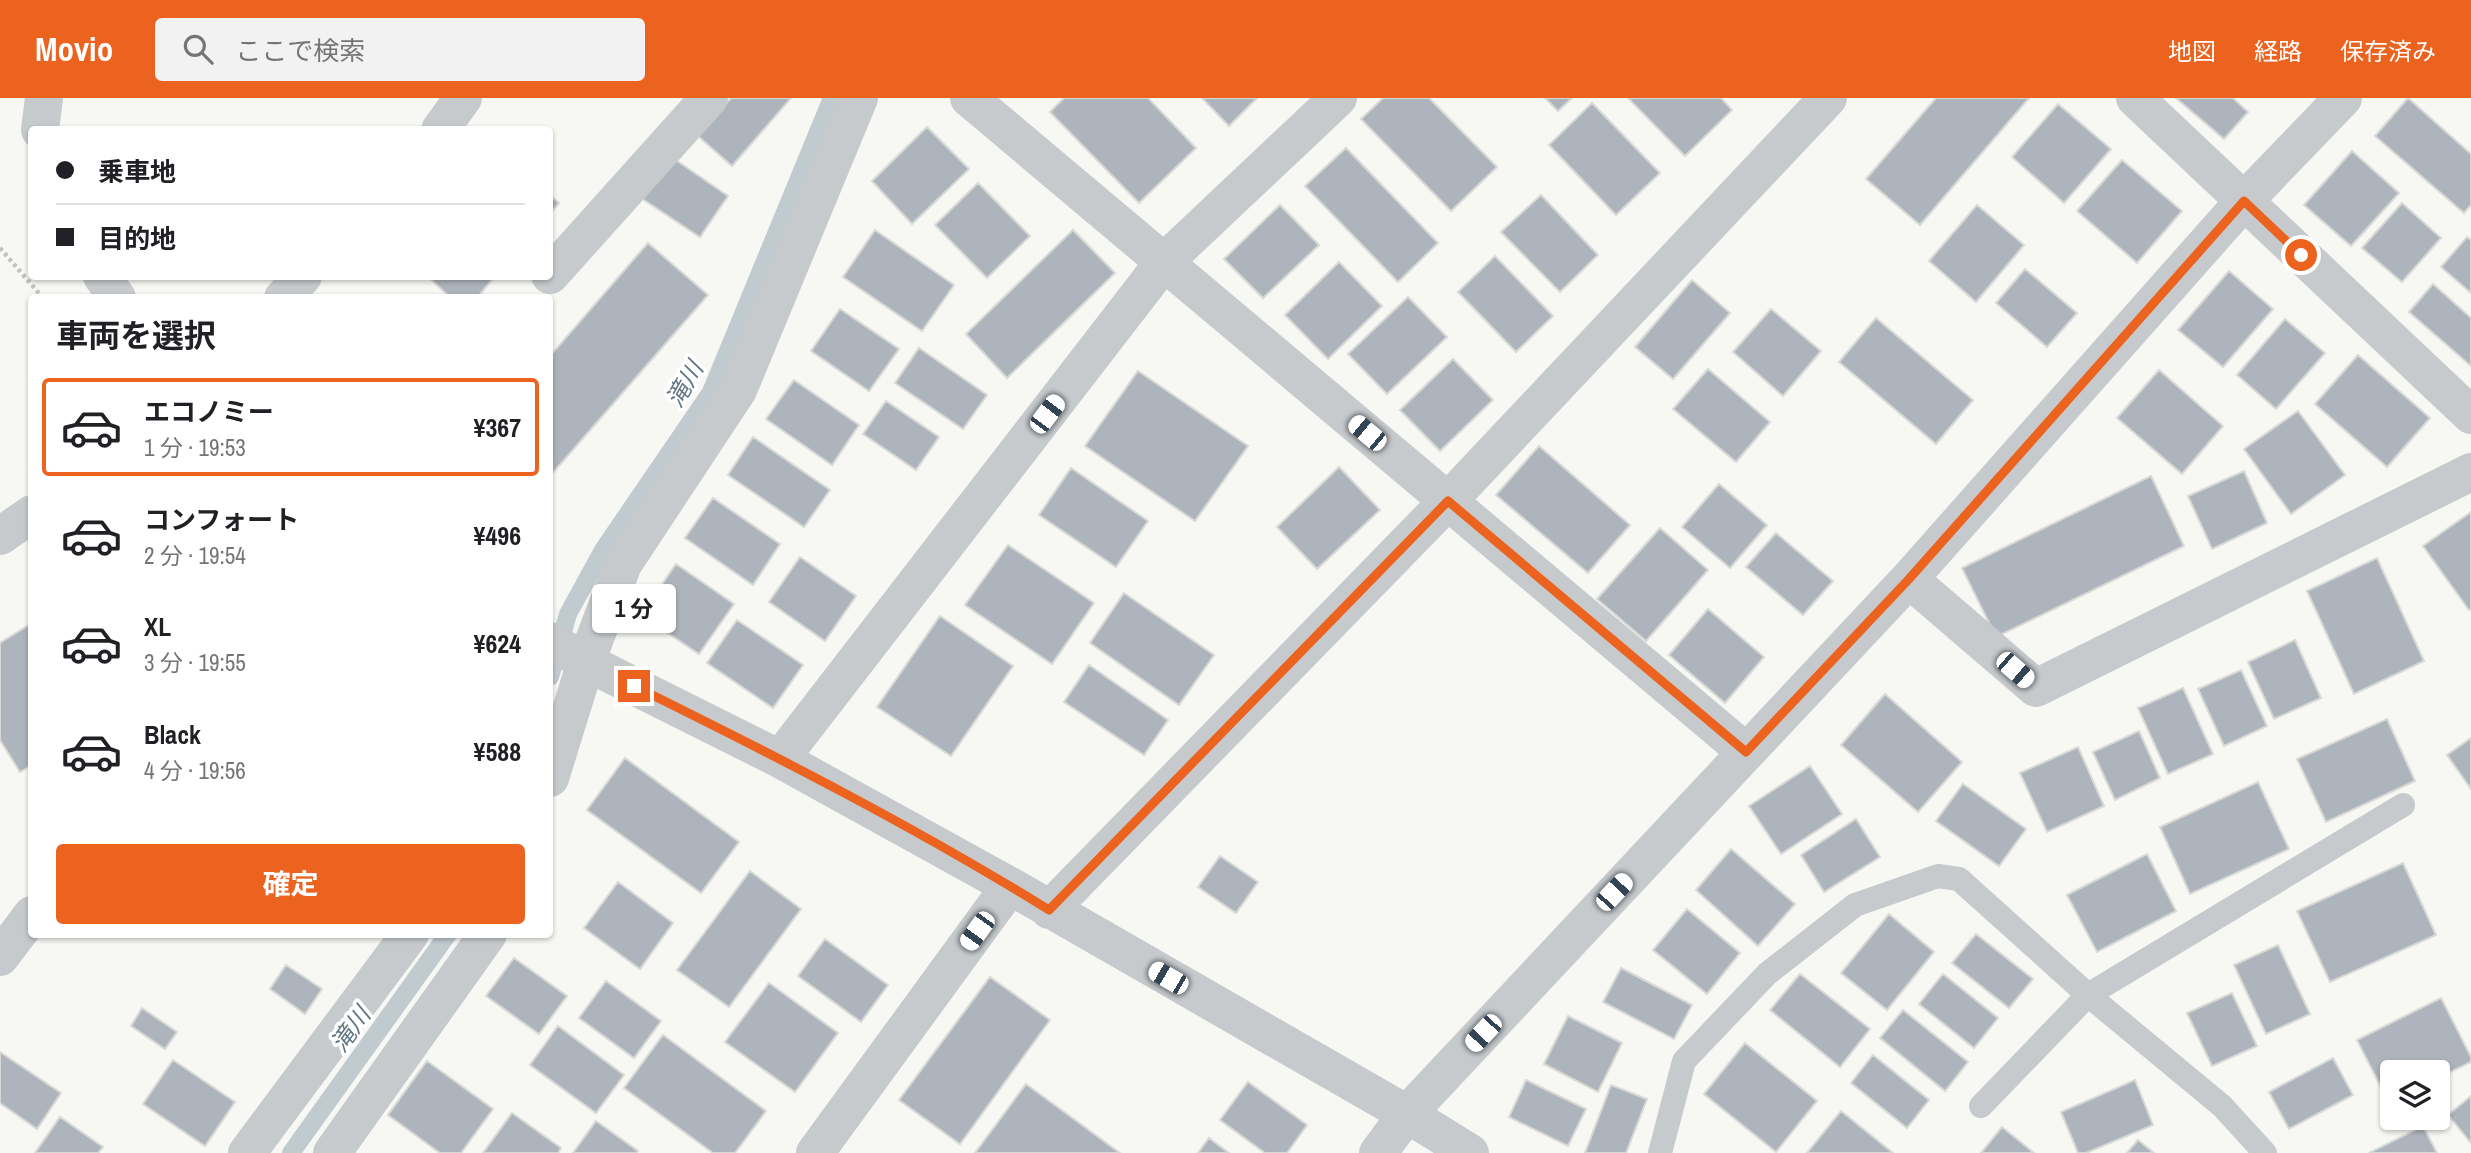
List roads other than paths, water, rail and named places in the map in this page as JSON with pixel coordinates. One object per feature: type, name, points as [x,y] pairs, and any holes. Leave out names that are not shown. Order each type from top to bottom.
[{"type":"street","points":[[40,126],[44,98]]},
{"type":"street","points":[[443,126],[463,98]]},
{"type":"street","points":[[553,272],[709,98]]},
{"type":"street","points":[[553,768],[586,662],[623,565],[738,390],[859,98]]},
{"type":"street","points":[[969,98],[1746,752]]},
{"type":"street","points":[[780,759],[1164,262],[1338,98]]},
{"type":"street","points":[[1049,910],[1448,501],[1828,98]]},
{"type":"street","points":[[2135,98],[2471,415]]},
{"type":"street","points":[[1378,1153],[1407,1114],[1909,579],[2244,201],[2343,98]]},
{"type":"street","points":[[287,294],[299,280]]},
{"type":"street","points":[[533,294],[545,280]]},
{"type":"street","points":[[1909,579],[2036,688],[2471,472]]},
{"type":"street","points":[[0,536],[28,517]]},
{"type":"street","points":[[553,643],[780,759],[1010,886],[1407,1114],[1470,1153]]},
{"type":"street","points":[[815,1153],[1010,886]]},
{"type":"street","points":[[0,957],[28,920]]},
{"type":"street","points":[[247,1153],[407,938]]},
{"type":"street","points":[[332,1153],[485,938]]},
{"type":"lane","points":[[1981,1106],[2088,995],[2403,805]]},
{"type":"lane","points":[[1660,1153],[1684,1062],[1767,974],[1855,905],[1938,876],[1959,879],[2088,995],[2222,1106],[2265,1153]]},
{"type":"waterway","name":"滝川","points":[[553,666],[568,614],[603,550],[711,392],[832,98]]},
{"type":"waterway","name":"滝川","points":[[291,1153],[445,938]]}]
